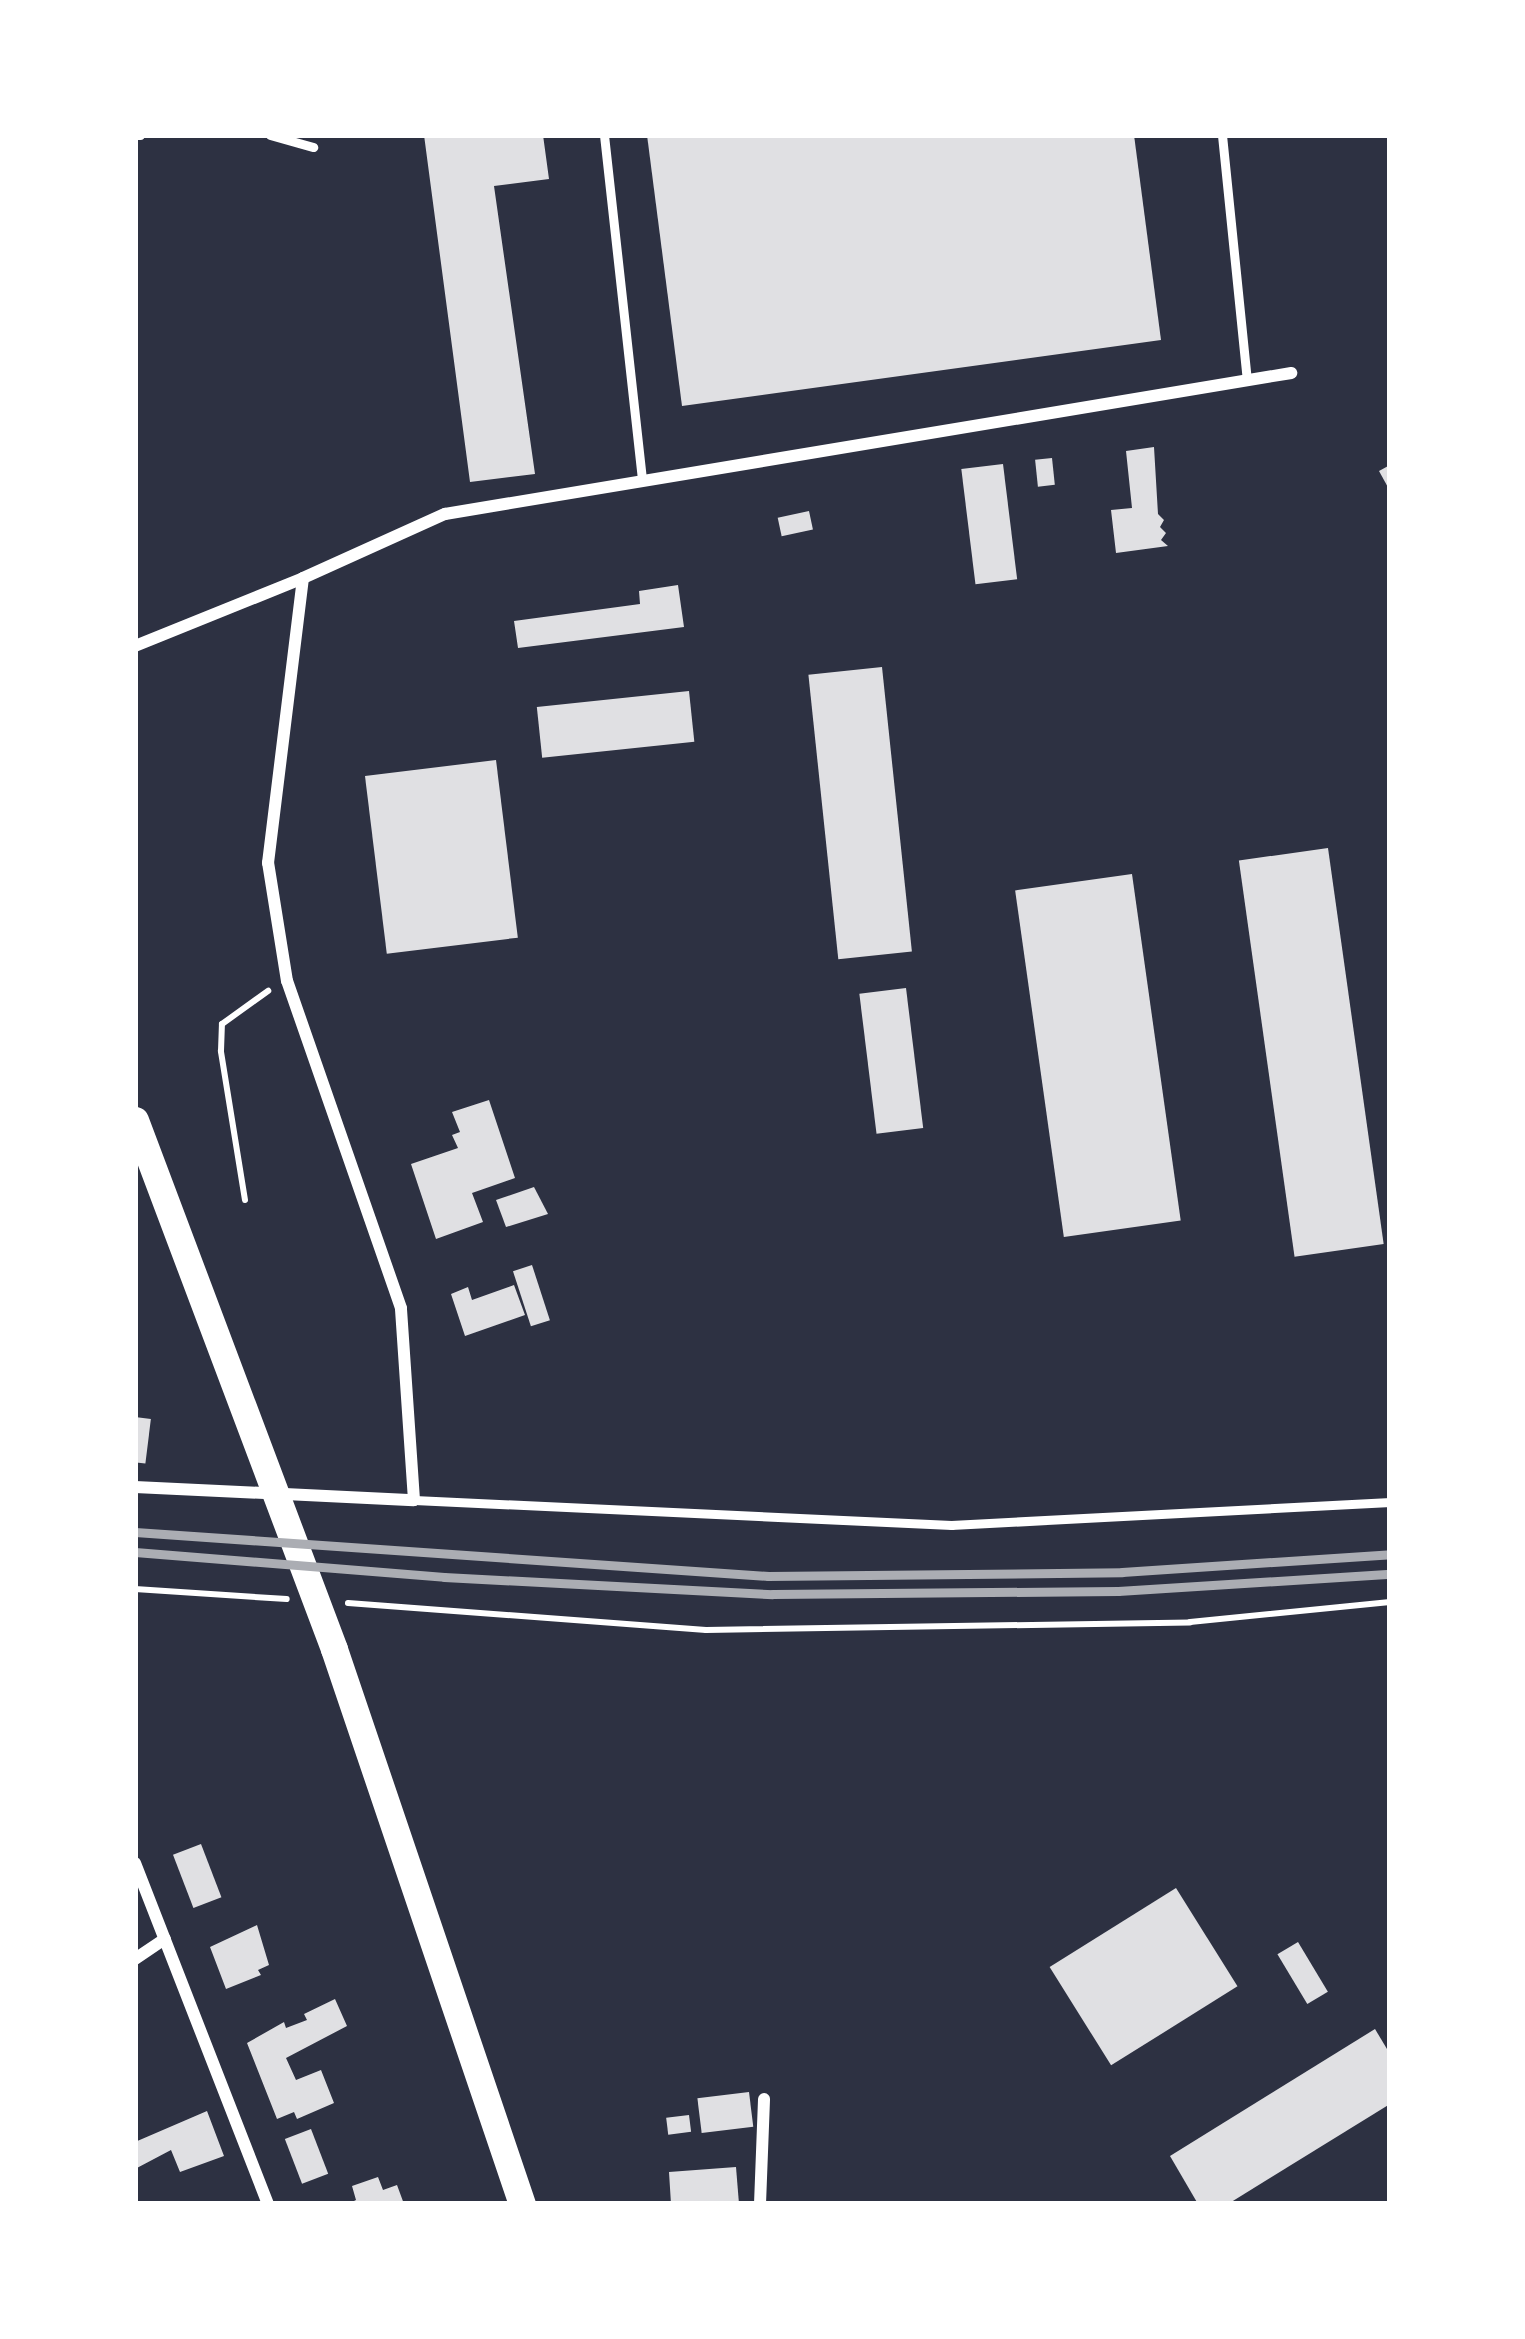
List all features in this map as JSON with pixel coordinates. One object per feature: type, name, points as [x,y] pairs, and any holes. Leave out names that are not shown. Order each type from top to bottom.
[{"type":"main road","points":[[135,1120],[334,1648],[522,2204]]},
{"type":"street","points":[[135,646],[445,514],[1291,373]]},
{"type":"street","points":[[135,1487],[414,1500],[401,1308],[287,982],[268,863],[303,578]]},
{"type":"street","points":[[135,1863],[268,2204]]},
{"type":"street","points":[[135,1959],[165,1940]]},
{"type":"street","points":[[760,2204],[764,2099]]},
{"type":"lane","points":[[270,135],[313,147]]},
{"type":"lane","points":[[604,135],[642,482]]},
{"type":"lane","points":[[1222,135],[1247,381]]},
{"type":"lane","points":[[414,1500],[951,1526],[1390,1502]]},
{"type":"path","points":[[245,1200],[221,1051],[222,1024],[287,982]]},
{"type":"path","points":[[135,1589],[292,1599]]},
{"type":"path","points":[[337,1602],[706,1630],[1190,1622],[1390,1602]]},
{"type":"building","points":[[424,135],[543,135],[549,179],[494,186],[535,474],[470,482]]},
{"type":"building","points":[[647,135],[1134,135],[1161,340],[682,406]]},
{"type":"building","points":[[1154,447],[1158,514],[1166,533],[1161,540],[1168,546],[1116,553],[1111,510],[1132,508],[1126,451]]},
{"type":"building","points":[[1052,458],[1055,485],[1038,487],[1035,460]]},
{"type":"building","points":[[1003,464],[1017,579],[975,584],[961,469]]},
{"type":"building","points":[[1390,465],[1390,491],[1379,471]]},
{"type":"building","points":[[809,511],[813,530],[782,536],[778,518]]},
{"type":"building","points":[[678,585],[684,627],[518,648],[514,621],[640,604],[639,591]]},
{"type":"building","points":[[882,667],[912,951],[838,959],[808,675]]},
{"type":"building","points":[[689,691],[694,742],[542,758],[537,707]]},
{"type":"building","points":[[496,760],[518,938],[387,954],[365,776]]},
{"type":"building","points":[[1328,848],[1384,1244],[1295,1257],[1239,861]]},
{"type":"building","points":[[1132,874],[1181,1221],[1064,1237],[1015,890]]},
{"type":"building","points":[[906,988],[923,1128],[877,1134],[859,994]]},
{"type":"building","points":[[489,1100],[515,1178],[472,1193],[483,1222],[436,1239],[411,1164],[458,1148],[452,1135],[460,1132],[452,1112]]},
{"type":"building","points":[[534,1187],[548,1214],[506,1227],[496,1200]]},
{"type":"building","points":[[532,1265],[550,1320],[531,1326],[513,1271]]},
{"type":"building","points":[[514,1285],[525,1315],[465,1336],[451,1294],[468,1287],[472,1300]]},
{"type":"building","points":[[135,1417],[151,1419],[145,1464],[135,1462]]},
{"type":"building","points":[[201,1844],[221,1897],[193,1908],[173,1855]]},
{"type":"building","points":[[1176,1888],[1237,1986],[1111,2065],[1050,1967]]},
{"type":"building","points":[[257,1925],[269,1965],[258,1970],[261,1975],[226,1989],[210,1947]]},
{"type":"building","points":[[1298,1942],[1328,1992],[1307,2004],[1277,1954]]},
{"type":"building","points":[[335,1999],[347,2026],[286,2058],[296,2080],[321,2070],[334,2103],[297,2119],[294,2112],[277,2119],[247,2043],[284,2022],[286,2028],[307,2020],[304,2014]]},
{"type":"building","points":[[1375,2029],[1390,2054],[1390,2104],[1228,2204],[1198,2204],[1170,2156]]},
{"type":"building","points":[[749,2092],[753,2127],[702,2133],[697,2098]]},
{"type":"building","points":[[207,2111],[224,2156],[180,2172],[171,2150],[135,2169],[135,2142]]},
{"type":"building","points":[[689,2115],[691,2132],[668,2135],[666,2118]]},
{"type":"building","points":[[311,2129],[328,2174],[302,2184],[285,2139]]},
{"type":"building","points":[[736,2167],[739,2204],[671,2204],[669,2172]]},
{"type":"building","points":[[378,2177],[383,2190],[397,2185],[404,2204],[348,2204],[356,2200],[352,2186]]},
{"type":"railway","points":[[135,1532],[768,1576],[1122,1572],[1390,1554]]},
{"type":"railway","points":[[135,1552],[444,1577],[773,1594],[1118,1591],[1390,1574]]}]
